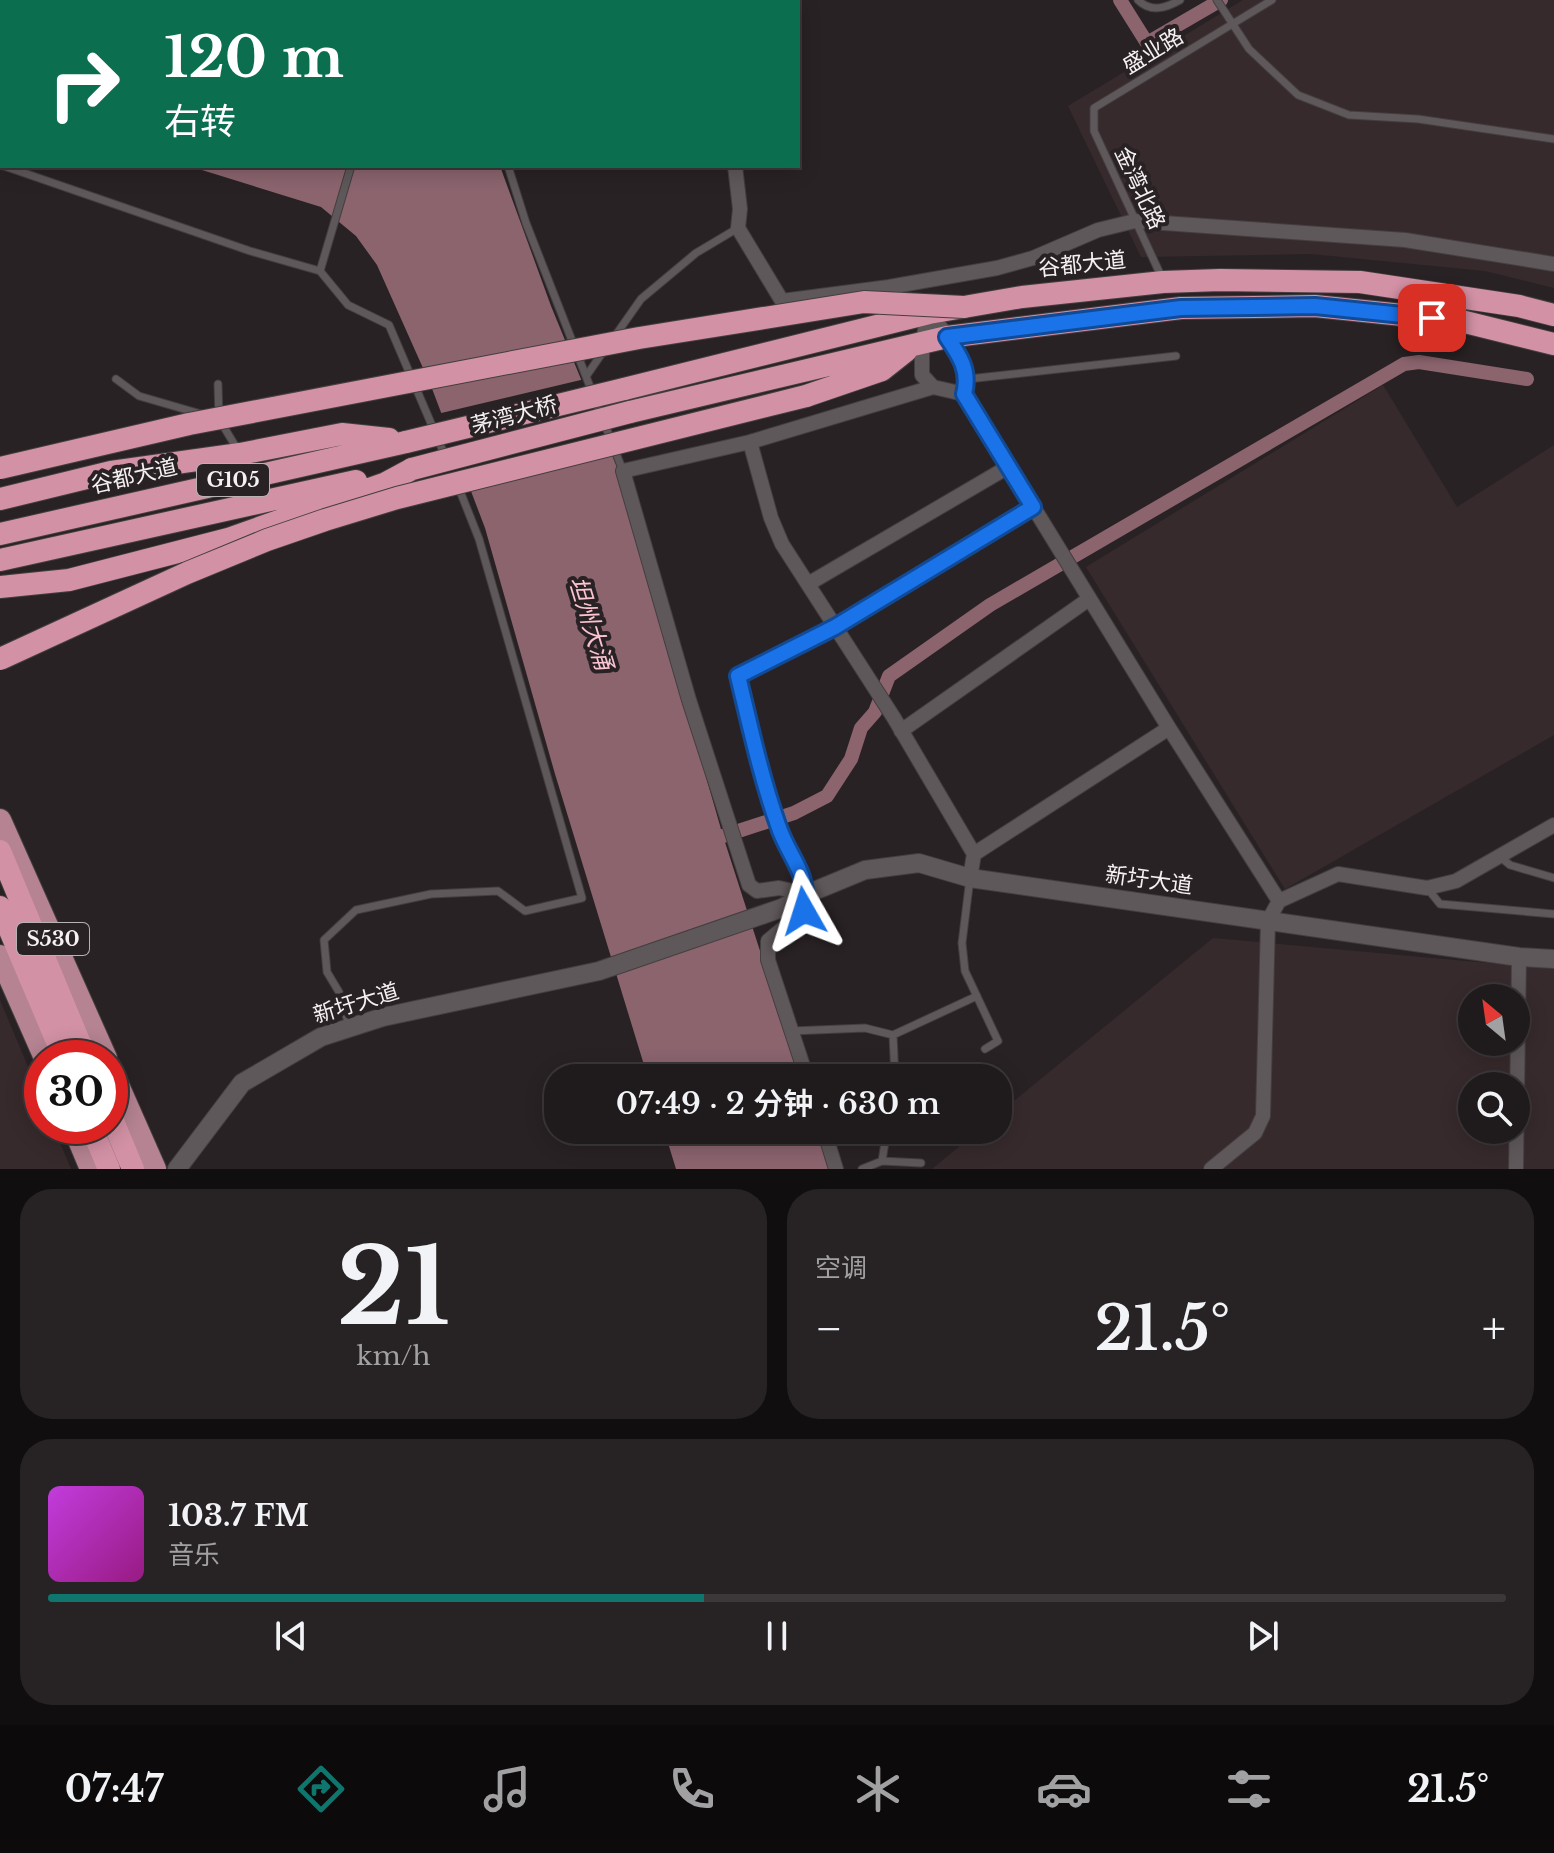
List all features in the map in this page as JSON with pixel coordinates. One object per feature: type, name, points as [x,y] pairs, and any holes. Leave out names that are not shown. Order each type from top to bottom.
[{"type":"highway","name":"谷都大道","points":[[624,389],[929,313],[1022,297],[1163,282],[1360,282],[1519,306],[1554,315]]},
{"type":"highway","points":[[0,468],[189,424],[639,338],[864,302],[964,307]]},
{"type":"highway","name":"G105","points":[[917,345],[947,337],[1181,308],[1315,306],[1461,321],[1554,344]]},
{"type":"highway","points":[[0,659],[187,573],[325,520],[397,498],[806,396],[882,370],[917,345]]},
{"type":"highway","name":"茅湾大桥","points":[[412,469],[630,412],[917,345]]},
{"type":"highway","name":"茅湾大桥","points":[[406,442],[624,389]]},
{"type":"highway","points":[[0,499],[111,472],[240,454],[342,434],[406,442]]},
{"type":"highway","name":"谷都大道","points":[[0,534],[406,442]]},
{"type":"highway","points":[[0,587],[69,580],[228,539],[386,483],[412,469]]},
{"type":"highway","name":"G105","points":[[0,560],[412,469]]},
{"type":"highway","points":[[0,603],[25,584]]},
{"type":"highway","points":[[0,851],[79,1040]]},
{"type":"highway","points":[[0,907],[56,1040]]},
{"type":"highway","points":[[99,1144],[109,1169]]},
{"type":"highway","points":[[123,1144],[133,1169]]},
{"type":"main road","name":"S530","points":[[0,820],[98,1040]]},
{"type":"main road","name":"S530","points":[[0,956],[37,1040]]},
{"type":"main road","points":[[128,1108],[155,1169]]},
{"type":"main road","points":[[81,1144],[91,1169]]},
{"type":"street","points":[[735,168],[740,209],[738,228],[782,301],[997,268],[1033,258],[1098,230],[1135,221],[1405,240],[1554,264]]},
{"type":"street","points":[[929,313],[962,359],[966,387],[1008,467],[1279,901]]},
{"type":"street","points":[[929,313],[917,345],[922,375],[933,387]]},
{"type":"street","points":[[807,894],[779,888],[757,891],[749,885],[689,700],[623,471],[750,442],[933,387],[966,387]]},
{"type":"street","points":[[750,442],[771,518],[782,544],[901,731],[974,854],[970,878]]},
{"type":"street","points":[[808,584],[1008,467]]},
{"type":"street","points":[[802,1064],[768,960],[768,941],[804,911],[807,894],[779,828],[738,676],[835,627],[1033,507]]},
{"type":"street","points":[[901,731],[1089,599]]},
{"type":"street","points":[[974,854],[1169,728]]},
{"type":"street","points":[[1211,1169],[1255,1133],[1263,1116],[1268,921],[1279,901],[1338,874],[1427,888],[1456,881],[1554,825]]},
{"type":"street","name":"新圩大道","points":[[177,1169],[242,1083],[321,1037],[383,1017],[599,971],[782,908],[865,870],[919,863],[970,878],[1519,957],[1554,959]]},
{"type":"street","points":[[1516,1169],[1519,957]]},
{"type":"street","points":[[828,1144],[836,1169]]},
{"type":"lane","points":[[1138,0],[1143,6],[1164,9],[1180,0]]},
{"type":"lane","points":[[1217,0],[1249,49],[1298,95],[1349,115],[1418,119],[1554,139]]},
{"type":"lane","name":"盛业路","points":[[1094,108],[1272,0]]},
{"type":"lane","name":"金湾北路","points":[[1094,108],[1094,131],[1163,282]]},
{"type":"lane","points":[[11,168],[250,251],[320,271],[348,305],[389,325],[479,539],[582,898],[525,911],[498,891],[431,894],[356,910],[324,940],[327,972],[339,992],[350,1028]]},
{"type":"lane","points":[[320,271],[350,168]]},
{"type":"lane","points":[[509,168],[526,223],[623,471]]},
{"type":"lane","points":[[587,375],[641,299],[696,253],[738,228]]},
{"type":"lane","points":[[966,387],[1176,356]]},
{"type":"lane","points":[[116,379],[139,396],[219,419]]},
{"type":"lane","points":[[218,384],[219,419],[240,454]]},
{"type":"lane","points":[[1499,856],[1510,865],[1554,878]]},
{"type":"lane","points":[[970,878],[962,943],[965,971],[998,1041],[985,1049]]},
{"type":"lane","points":[[1427,888],[1440,904],[1554,914]]},
{"type":"lane","points":[[791,1031],[865,1028],[893,1035],[977,996]]},
{"type":"lane","points":[[893,1035],[894,1064]]},
{"type":"lane","points":[[882,1161],[885,1144]]},
{"type":"lane","points":[[862,1169],[882,1161],[921,1163]]},
{"type":"shaded area","points":[[1243,0],[1554,0],[1554,288],[1485,271],[1311,254],[1141,257],[1068,106]]},
{"type":"shaded area","points":[[1383,385],[1457,507],[1554,445],[1554,735],[1285,889],[1086,567]]},
{"type":"shaded area","points":[[1213,938],[1554,969],[1554,1169],[932,1169],[962,1144],[1012,1144],[1012,1103]]},
{"type":"shaded area","points":[[0,1000],[24,1057],[24,1144],[61,1144],[71,1169],[0,1169]]},
{"type":"water","name":"坦州大涌","points":[[195,168],[501,168],[551,306],[617,467],[723,836],[796,1064],[644,1064],[555,774],[485,528],[431,386],[377,265],[356,236],[321,207]]},
{"type":"water","points":[[668,1144],[822,1144],[830,1169],[676,1169]]},
{"type":"pier","points":[[585,379],[611,442],[461,478],[437,414]]},
{"type":"waterway","points":[[1120,0],[1147,43],[1221,0]]},
{"type":"waterway","points":[[723,836],[794,813],[827,796],[851,759],[861,728],[875,712],[889,676],[990,605],[1404,364],[1419,362],[1527,379]]},
{"type":"route","points":[[804,911],[807,894],[804,881],[779,828],[738,676],[835,627],[1033,507],[964,394],[968,379],[962,359],[947,337],[1181,308],[1315,306],[1432,318]]}]
